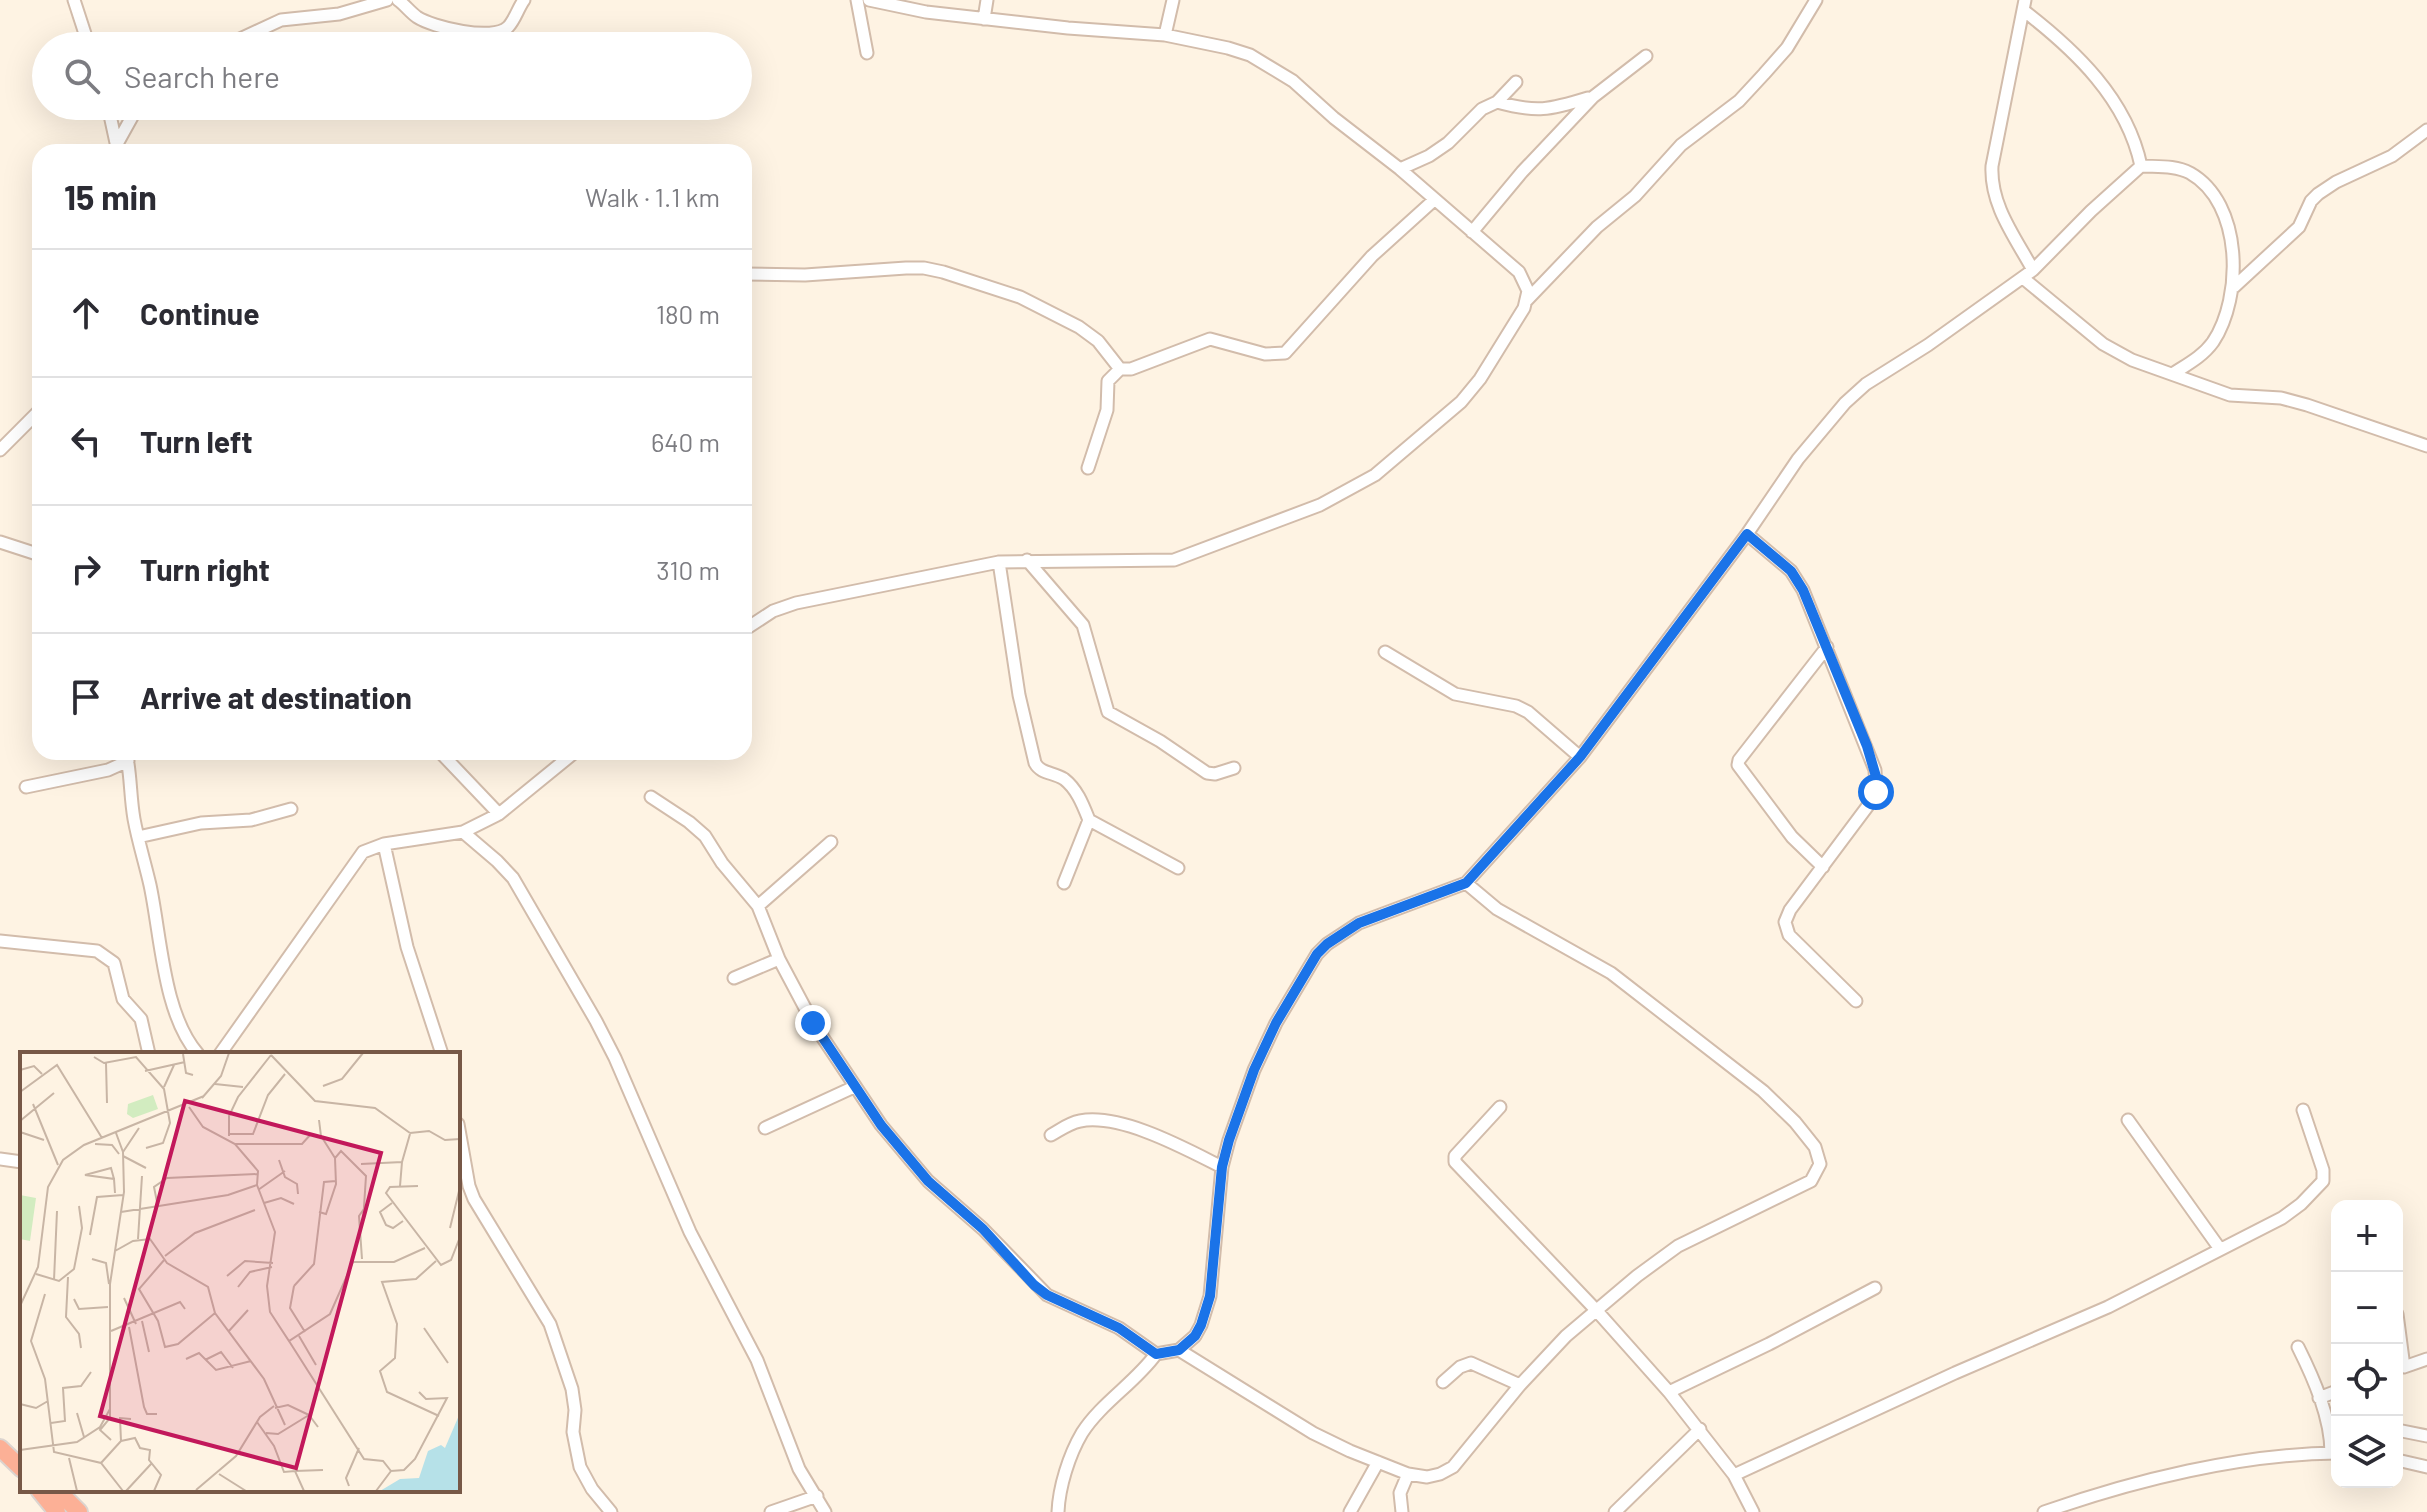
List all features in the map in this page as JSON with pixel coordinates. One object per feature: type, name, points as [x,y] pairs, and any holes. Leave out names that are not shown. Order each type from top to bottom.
[{"type":"highway","points":[[0,1436],[20,1454]]},
{"type":"highway","points":[[0,1448],[20,1467]]},
{"type":"highway","points":[[41,1492],[57,1512]]},
{"type":"highway","points":[[59,1492],[79,1512]]},
{"type":"street","points":[[74,0],[84,32]]},
{"type":"street","points":[[255,32],[281,20],[339,14],[387,0]]},
{"type":"street","points":[[402,0],[418,18],[473,32]]},
{"type":"street","points":[[497,32],[508,28],[524,0]]},
{"type":"street","points":[[857,0],[867,53]]},
{"type":"street","points":[[869,0],[926,12],[984,19],[1165,35],[1228,48],[1262,61],[1293,81],[1519,272],[1525,280],[1527,300]]},
{"type":"street","points":[[984,19],[987,0]]},
{"type":"street","points":[[1165,35],[1173,0]]},
{"type":"street","points":[[752,625],[773,611],[796,603],[999,562],[1174,560],[1289,518],[1355,487],[1396,459],[1461,402],[1480,379],[1527,300],[1597,227],[1635,196],[1681,145],[1747,92],[1787,48],[1816,0]]},
{"type":"street","points":[[2024,5],[2100,81],[2128,129],[2141,166]]},
{"type":"street","points":[[2024,5],[1991,184],[2028,274],[2103,344],[2132,360],[2230,395],[2281,398],[2427,446]]},
{"type":"street","points":[[1472,232],[1546,145],[1593,97],[1646,56]]},
{"type":"street","points":[[1400,169],[1438,151],[1516,82]]},
{"type":"street","points":[[1497,102],[1543,110],[1593,97]]},
{"type":"street","points":[[111,120],[117,144]]},
{"type":"street","points":[[119,144],[131,120]]},
{"type":"street","points":[[2234,287],[2299,227],[2311,201],[2318,194],[2336,182],[2392,156],[2427,130]]},
{"type":"street","points":[[1058,1512],[1065,1476],[1083,1433],[1156,1354],[1179,1350],[1195,1336],[1210,1296],[1222,1167],[1254,1070],[1276,1023],[1317,954],[1359,923],[1466,883],[1580,757],[1747,534],[1798,459],[1855,393],[2028,274],[2141,166],[2176,168],[2189,173],[2214,198],[2230,236],[2234,287],[2213,342],[2203,355],[2174,373]]},
{"type":"street","points":[[1088,468],[1107,410],[1108,381],[1120,369],[1131,369],[1210,339],[1265,354],[1285,353],[1372,256],[1434,200]]},
{"type":"street","points":[[752,274],[805,275],[906,268],[943,272],[1020,297],[1079,327],[1098,341],[1120,369]]},
{"type":"street","points":[[0,450],[32,418]]},
{"type":"street","points":[[1747,534],[1791,571],[1803,590],[1867,746],[1877,780],[1876,792],[1870,803],[1790,910],[1785,927],[1789,935],[1856,1001]]},
{"type":"street","points":[[0,542],[32,552]]},
{"type":"street","points":[[1027,560],[1083,625],[1108,712],[1160,741],[1207,773],[1215,774],[1234,768]]},
{"type":"street","points":[[999,562],[1019,695],[1035,763],[1042,772],[1060,777],[1073,787],[1089,820],[1178,868]]},
{"type":"street","points":[[1823,867],[1792,837],[1738,765],[1827,647]]},
{"type":"street","points":[[1385,652],[1455,694],[1516,706],[1528,712],[1580,757]]},
{"type":"street","points":[[26,787],[108,770],[122,760]]},
{"type":"street","points":[[128,760],[138,837],[150,883],[171,996],[182,1030],[197,1052]]},
{"type":"street","points":[[448,760],[499,814]]},
{"type":"street","points":[[221,1052],[363,852],[384,844],[463,832],[499,814],[565,760]]},
{"type":"street","points":[[651,797],[705,836],[722,863],[758,906],[779,959],[813,1023],[881,1125],[928,1181],[983,1229],[1047,1295],[1119,1328],[1156,1354]]},
{"type":"street","points":[[138,837],[201,823],[243,822],[291,809]]},
{"type":"street","points":[[1064,883],[1089,820]]},
{"type":"street","points":[[463,832],[513,878],[596,1021],[690,1232],[757,1360],[799,1469],[825,1512]]},
{"type":"street","points":[[758,906],[831,842]]},
{"type":"street","points":[[384,844],[407,947],[441,1052]]},
{"type":"street","points":[[1179,1350],[1313,1433],[1408,1474],[1427,1477],[1440,1474],[1453,1467],[1520,1385],[1566,1336],[1596,1310],[1678,1246],[1811,1181],[1820,1164],[1815,1147],[1763,1091],[1630,987],[1592,961],[1497,909],[1466,883]]},
{"type":"street","points":[[0,941],[97,951],[110,958],[117,969],[123,999],[141,1019],[149,1052]]},
{"type":"street","points":[[734,978],[779,959]]},
{"type":"street","points":[[765,1128],[854,1087]]},
{"type":"street","points":[[1500,1107],[1455,1156],[1455,1162],[1596,1310],[1669,1392],[1734,1475],[1753,1512]]},
{"type":"street","points":[[1734,1475],[1926,1386],[2108,1307],[2282,1218],[2309,1197],[2323,1181],[2323,1170],[2303,1110]]},
{"type":"street","points":[[2128,1120],[2220,1249]]},
{"type":"street","points":[[1051,1135],[1080,1121],[1119,1125],[1156,1136],[1222,1167]]},
{"type":"street","points":[[460,1135],[474,1199],[550,1324],[572,1389],[575,1410],[573,1432],[580,1467],[592,1489],[611,1512]]},
{"type":"street","points":[[0,1159],[20,1162]]},
{"type":"street","points":[[1669,1392],[1875,1288]]},
{"type":"street","points":[[2298,1347],[2319,1398],[2331,1442]]},
{"type":"street","points":[[2403,1367],[2427,1359]]},
{"type":"street","points":[[1443,1382],[1460,1367],[1471,1363],[1520,1385]]},
{"type":"street","points":[[2319,1398],[2331,1393]]},
{"type":"street","points":[[1615,1512],[1700,1429]]},
{"type":"street","points":[[2403,1431],[2427,1436]]},
{"type":"street","points":[[2044,1512],[2089,1496],[2216,1466],[2331,1453]]},
{"type":"street","points":[[2403,1461],[2427,1467]]},
{"type":"street","points":[[1350,1512],[1378,1462]]},
{"type":"street","points":[[1402,1512],[1400,1493],[1408,1474]]},
{"type":"street","points":[[771,1512],[817,1496]]},
{"type":"route","points":[[813,1023],[881,1125],[928,1181],[983,1229],[1034,1285],[1047,1295],[1119,1328],[1156,1354],[1179,1350],[1195,1336],[1210,1296],[1222,1167],[1229,1140],[1254,1070],[1276,1023],[1317,954],[1348,929],[1377,914],[1466,883],[1580,757],[1747,534],[1791,571],[1803,590],[1867,746],[1877,780],[1876,792]]}]
